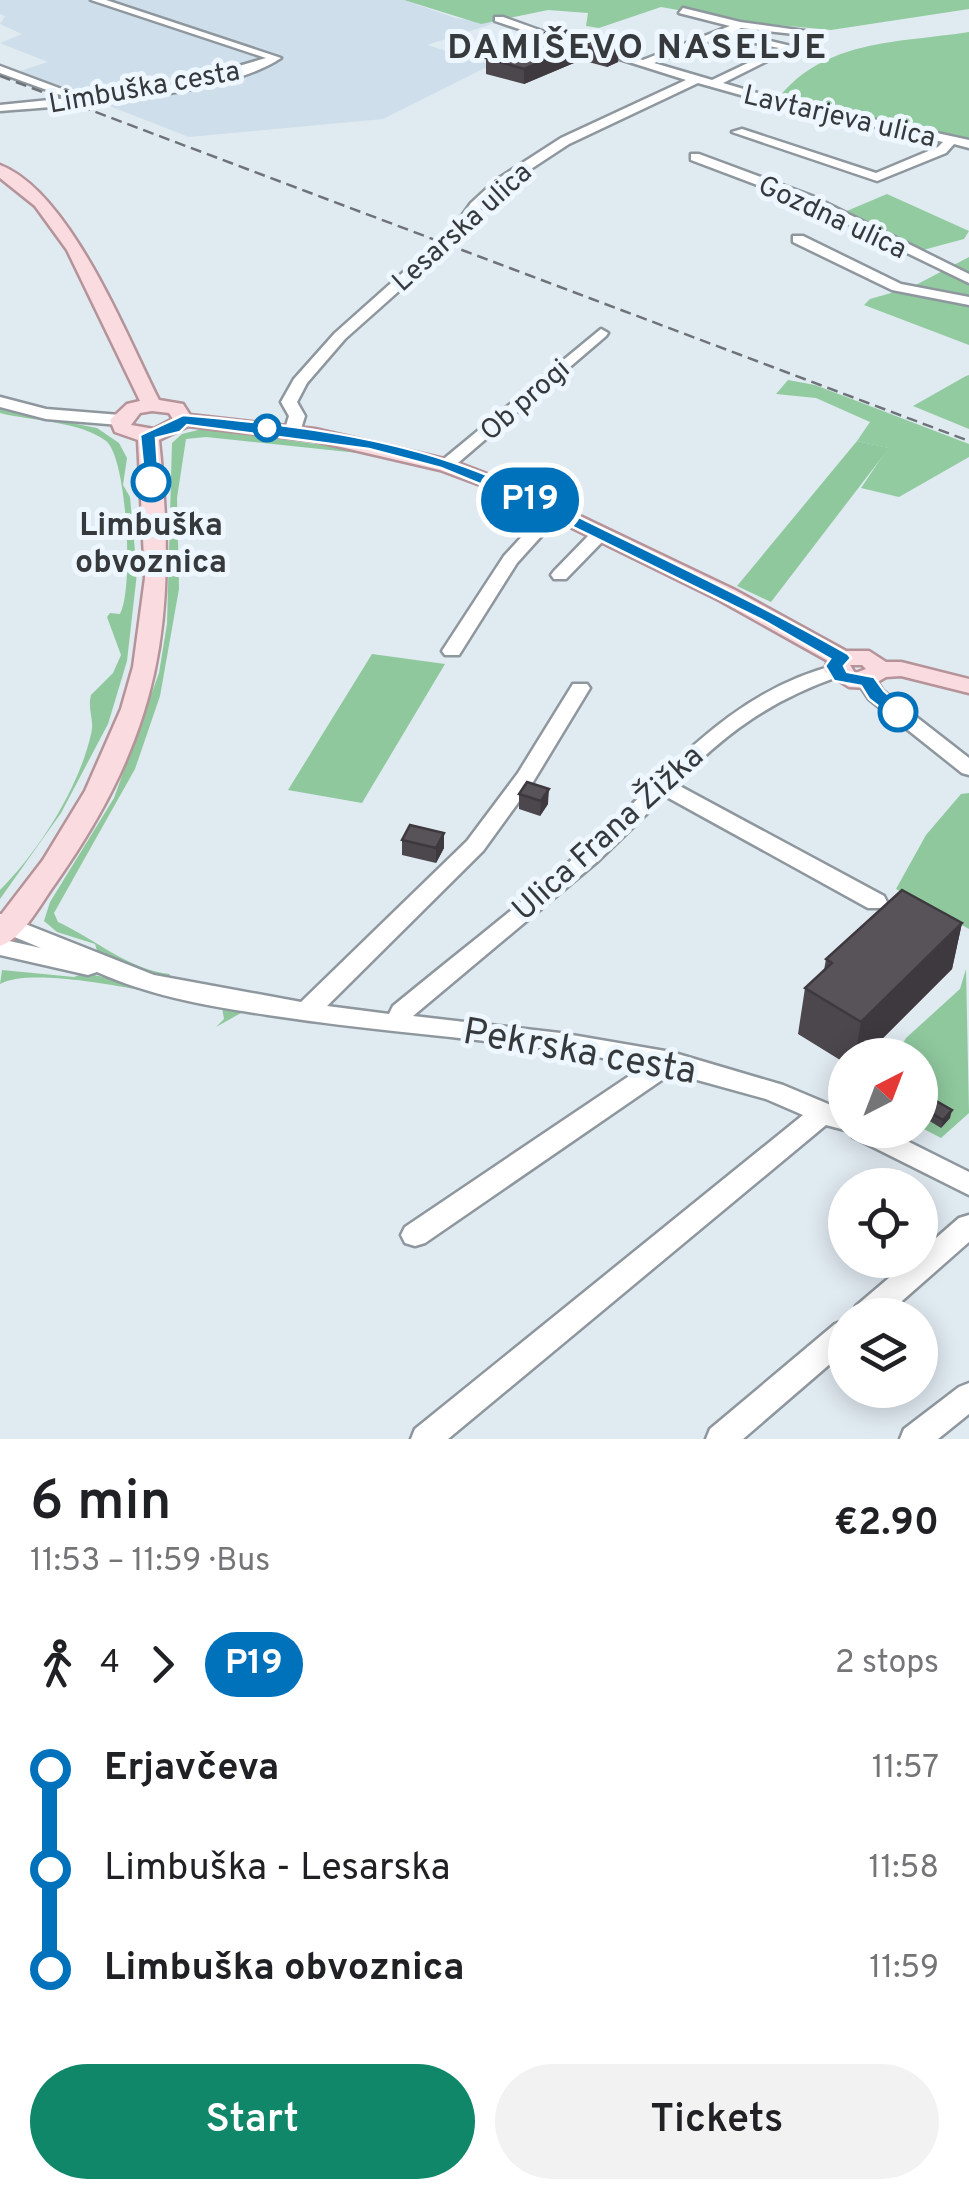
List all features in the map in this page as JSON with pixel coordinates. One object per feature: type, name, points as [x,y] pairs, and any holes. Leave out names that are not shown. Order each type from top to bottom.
[{"type":"main road","points":[[0,170],[33,194],[75,250],[152,404]]},
{"type":"main road","points":[[152,404],[176,408],[183,420],[174,429],[148,435],[126,431],[120,420],[134,408],[152,404]]},
{"type":"main road","points":[[183,420],[370,445],[446,465],[741,602],[838,665],[849,680],[901,669],[969,686]]},
{"type":"main road","points":[[2,933],[70,838],[135,707],[153,627],[156,587],[148,435]]},
{"type":"street","name":"Limbuška cesta","points":[[0,108],[84,100],[214,78],[276,58],[96,0]]},
{"type":"street","points":[[683,11],[746,25],[800,31],[799,35]]},
{"type":"street","points":[[645,64],[763,18]]},
{"type":"street","name":"Lavtarjeva ulica","points":[[499,19],[511,26],[836,117],[969,144]]},
{"type":"street","name":"Lesarska ulica","points":[[292,432],[296,416],[288,402],[293,391],[332,346],[459,230],[472,210],[542,154],[790,47],[723,32]]},
{"type":"street","points":[[0,69],[84,100]]},
{"type":"street","name":"Lavtarjeva ulica","points":[[738,132],[877,177],[942,150],[951,141]]},
{"type":"street","name":"Gozdna ulica","points":[[695,157],[807,199],[969,280]]},
{"type":"street","points":[[798,239],[897,287],[969,301]]},
{"type":"street","name":"Ob progi","points":[[446,465],[601,333]]},
{"type":"street","points":[[0,402],[66,417],[120,420]]},
{"type":"street","points":[[452,651],[510,560],[554,512]]},
{"type":"street","points":[[560,575],[598,536]]},
{"type":"street","name":"Ulica Frana Žižka","points":[[397,1022],[402,1012],[592,854],[746,708],[838,665]]},
{"type":"street","points":[[874,676],[876,695],[969,768]]},
{"type":"street","points":[[306,1012],[475,846],[526,778],[580,688]]},
{"type":"street","points":[[661,786],[876,902]]},
{"type":"street","points":[[2,933],[120,972]]},
{"type":"street","name":"Pekrska cesta","points":[[2,933],[96,959],[120,972],[306,1012],[638,1052],[772,1090],[828,1114]]},
{"type":"street","points":[[415,1235],[672,1061]]},
{"type":"street","points":[[426,1439],[828,1123]]},
{"type":"street","points":[[898,1148],[969,1184]]},
{"type":"street","points":[[886,1298],[969,1226]]},
{"type":"street","points":[[720,1439],[828,1347]]},
{"type":"street","points":[[915,1439],[969,1396]]},
{"type":"shaded area","points":[[0,0],[404,0],[455,18],[495,23],[427,45],[491,65],[383,119],[189,137],[20,71],[48,62],[0,43],[22,34],[0,24],[5,16],[0,14]]},
{"type":"green space","points":[[404,0],[969,0],[969,9],[831,30],[745,22],[661,7],[599,28],[586,26],[588,13],[548,10],[481,24]]},
{"type":"green space","points":[[969,32],[969,140],[777,100],[817,65],[840,55],[890,42]]},
{"type":"green space","points":[[887,194],[969,231],[964,239],[923,250],[842,213]]},
{"type":"green space","points":[[969,257],[969,345],[864,305],[870,299],[912,287]]},
{"type":"green space","points":[[969,375],[969,429],[913,406],[966,376]]},
{"type":"green space","points":[[788,380],[815,385],[969,444],[969,457],[899,497],[861,488],[888,448],[857,441],[870,422],[816,398],[776,394]]},
{"type":"green space","points":[[0,409],[97,428],[119,443],[127,458],[123,485],[130,497],[137,573],[127,661],[108,724],[61,813],[0,899],[0,890],[56,818],[85,755],[92,729],[91,695],[113,673],[121,655],[107,617],[110,613],[120,614],[127,579],[127,552],[119,471],[106,441],[83,429],[0,413]]},
{"type":"green space","points":[[202,429],[361,450],[358,453],[206,437],[186,439],[177,498],[179,589],[160,696],[135,769],[54,913],[58,922],[140,967],[170,974],[168,979],[98,954],[95,944],[57,932],[44,921],[50,902],[114,798],[159,673],[167,624],[172,443],[182,434]]},
{"type":"green space","points":[[857,441],[889,448],[771,602],[737,586]]},
{"type":"green space","points":[[372,654],[445,664],[362,803],[288,790]]},
{"type":"green space","points":[[969,793],[969,929],[896,889],[926,835],[961,794]]},
{"type":"green space","points":[[966,969],[969,1113],[941,1138],[938,1038],[906,1038],[960,989]]},
{"type":"green space","points":[[2,970],[74,977],[85,973],[237,1006],[241,1013],[216,1027],[224,1019],[222,1007],[74,980],[44,977],[0,984]]},
{"type":"building","points":[[557,28],[619,47],[607,52],[582,45],[524,69],[486,58]]},
{"type":"building","points":[[527,782],[549,789],[541,801],[519,794]]},
{"type":"building","points":[[410,825],[444,833],[436,848],[402,840]]},
{"type":"building","points":[[902,890],[962,923],[861,1022],[805,988],[832,963],[826,959]]},
{"type":"building","points":[[938,1102],[952,1110],[943,1120],[938,1117]]},
{"type":"railway","points":[[0,76],[969,441]]},
{"type":"bus line","name":"P19","points":[[151,482],[148,435],[174,429],[183,420],[257,426],[370,445],[446,465],[520,494],[624,549],[772,618],[841,658],[834,666],[836,672],[849,680],[868,681],[876,695],[898,712]]},
{"type":"place","name":"Limbuška obvoznica","points":[[151,482]]},
{"type":"district","name":"DAMIŠEVO NASELJE","points":[[638,46]]}]
